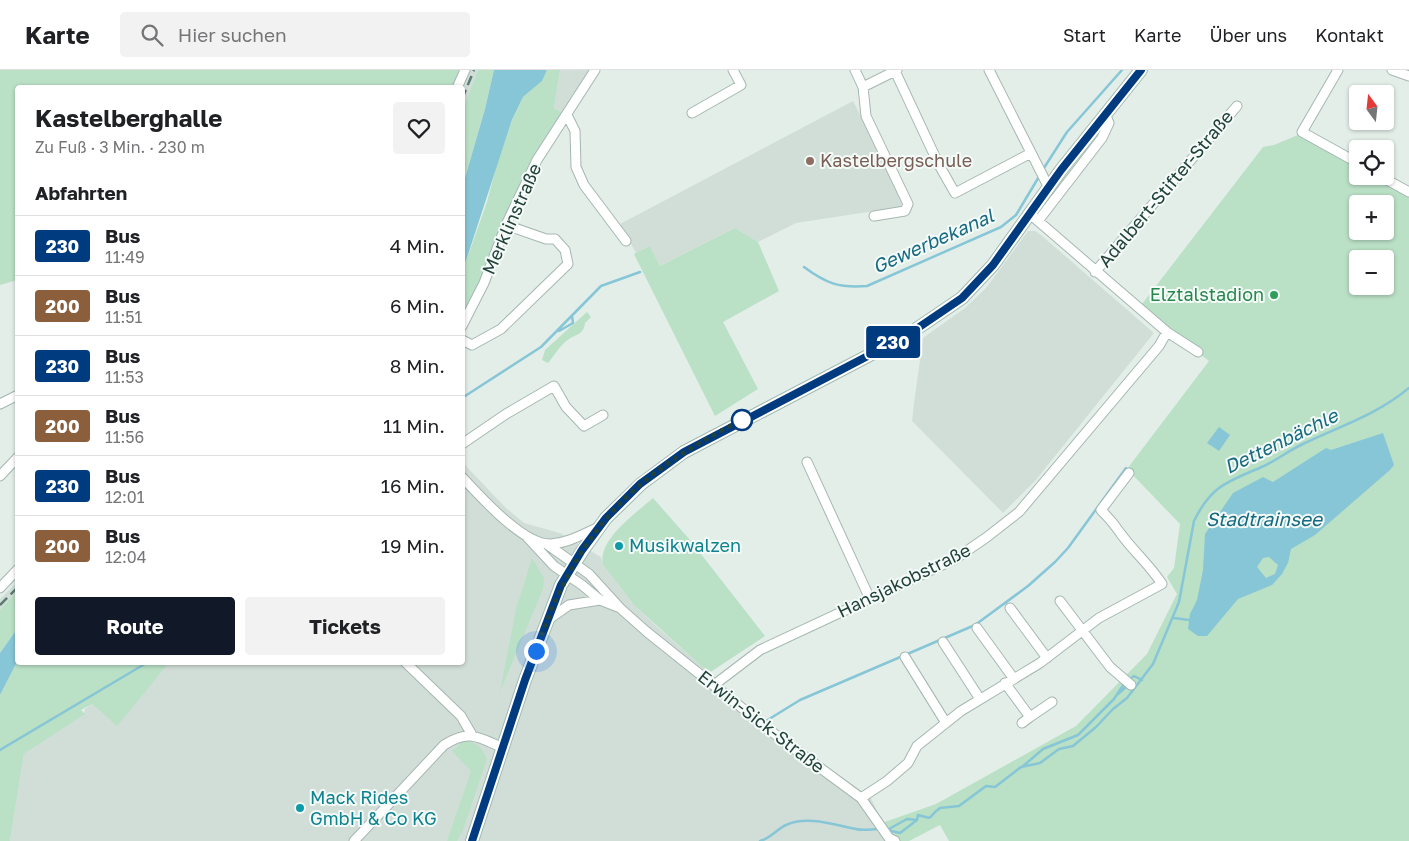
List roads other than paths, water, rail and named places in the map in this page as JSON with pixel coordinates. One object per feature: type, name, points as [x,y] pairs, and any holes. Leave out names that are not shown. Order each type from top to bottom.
[{"type":"street","points":[[459,85],[465,70]]},
{"type":"street","name":"Merklinstraße","points":[[465,320],[484,283],[506,225],[537,160],[595,70]]},
{"type":"street","points":[[692,113],[741,85],[733,70]]},
{"type":"street","points":[[854,70],[863,87],[866,116],[905,194],[909,206],[902,212],[874,216]]},
{"type":"street","points":[[989,70],[1046,182]]},
{"type":"street","points":[[1034,218],[1046,182],[1141,70]]},
{"type":"street","points":[[1338,70],[1302,132],[1349,159]]},
{"type":"street","points":[[1392,70],[1409,76]]},
{"type":"street","points":[[863,87],[896,71],[939,165],[955,193],[1031,153]]},
{"type":"street","name":"Adalbert-Stifter-Straße","points":[[1095,272],[1237,106]]},
{"type":"street","points":[[472,841],[546,621],[574,562],[600,526],[630,494],[684,452],[906,336],[953,306],[972,289],[1102,138],[1109,123],[1105,114]]},
{"type":"street","points":[[567,116],[575,131],[576,167],[584,185],[626,241]]},
{"type":"street","points":[[1394,184],[1409,192]]},
{"type":"street","points":[[1034,218],[1167,332],[1198,352]]},
{"type":"street","points":[[465,342],[472,345],[501,329],[568,264],[565,250],[555,239],[546,238],[506,225]]},
{"type":"street","name":"Hansjakobstraße","points":[[714,685],[760,650],[955,559],[1019,512],[1159,346],[1167,332]]},
{"type":"street","points":[[465,442],[506,414],[554,386],[566,407],[584,426],[603,415]]},
{"type":"street","points":[[0,404],[15,396]]},
{"type":"street","points":[[0,476],[15,459]]},
{"type":"street","points":[[807,462],[870,599]]},
{"type":"street","points":[[861,798],[887,781],[908,763],[917,746],[946,723],[980,699],[1047,658],[1099,618],[1162,584],[1154,571],[1121,534],[1117,526],[1101,510],[1129,473]]},
{"type":"street","points":[[465,480],[507,521],[526,536]]},
{"type":"street","points":[[548,545],[567,541],[600,526]]},
{"type":"street","name":"Erwin-Sick-Straße","points":[[526,536],[548,545],[574,562],[603,588],[620,608],[779,738],[861,798],[892,839]]},
{"type":"street","name":"Erwin-Sick-Straße","points":[[526,536],[554,566],[600,600],[620,608]]},
{"type":"street","points":[[0,588],[15,572]]},
{"type":"street","points":[[546,621],[569,605],[600,600]]},
{"type":"street","points":[[1060,601],[1080,631],[1110,668],[1131,685]]},
{"type":"street","points":[[1010,608],[1047,658]]},
{"type":"street","points":[[977,628],[1030,717]]},
{"type":"street","points":[[942,642],[980,699]]},
{"type":"street","points":[[905,657],[946,723]]},
{"type":"street","points":[[408,665],[461,716],[472,735]]},
{"type":"street","points":[[1022,723],[1052,702]]},
{"type":"street","points":[[354,841],[444,745],[462,735],[472,735],[503,748]]},
{"type":"water","points":[[494,70],[547,70],[542,81],[523,97],[512,120],[465,264],[465,178]]},
{"type":"water","points":[[1219,427],[1230,435],[1219,451],[1207,443]]},
{"type":"water","name":"Stadtrainsee","points":[[1383,433],[1394,465],[1315,535],[1291,549],[1288,563],[1282,574],[1272,585],[1238,599],[1207,636],[1198,636],[1188,629],[1190,614],[1197,600],[1203,570],[1205,534],[1233,493],[1263,477],[1273,482],[1326,448],[1331,450]],"holes":[[[1269,557],[1278,565],[1275,574],[1266,578],[1257,567],[1263,558]]]},
{"type":"water","points":[[15,632],[15,665],[0,695],[0,653]]},
{"type":"waterway","name":"Gewerbekanal","points":[[1042,171],[1067,132],[1122,70]]},
{"type":"waterway","name":"Gewerbekanal","points":[[804,267],[834,284],[867,286],[1001,227],[1016,215],[1040,175]]},
{"type":"waterway","name":"Gewerbekanal","points":[[465,396],[541,347],[601,286],[640,272]]},
{"type":"waterway","name":"Gewerbekanal","points":[[559,331],[573,323],[572,316]]},
{"type":"waterway","name":"Dettenbächle","points":[[887,830],[900,833],[917,820],[918,815],[929,818],[940,808],[959,806],[986,786],[995,787],[1021,767],[1040,763],[1059,749],[1073,746],[1096,727],[1113,709],[1127,698],[1153,664],[1179,602],[1194,521],[1215,491],[1232,480],[1269,464],[1301,445],[1357,420],[1383,406],[1409,388]]},
{"type":"waterway","points":[[766,721],[800,700],[975,625],[1028,586],[1055,562],[1068,548],[1126,468]]},
{"type":"waterway","points":[[1174,618],[1189,620]]},
{"type":"waterway","name":"Gewerbekanal","points":[[0,750],[143,665]]},
{"type":"waterway","points":[[1131,678],[1134,676],[1142,680]]},
{"type":"waterway","name":"Dettenbächle","points":[[1022,767],[1043,749],[1078,735],[1114,699],[1124,684]]},
{"type":"waterway","points":[[1118,694],[1126,687]]},
{"type":"waterway","name":"Dettenbächle","points":[[889,829],[907,819],[917,820]]},
{"type":"waterway","name":"Dettenbächle","points":[[760,841],[786,825],[803,821],[821,822],[859,830],[879,829]]},
{"type":"railway","points":[[465,92],[474,70]]},
{"type":"railway","points":[[0,605],[15,590]]},
{"type":"place","name":"Kastelbergschule","points":[[810,161]]},
{"type":"place","name":"Elztalstadion","points":[[1274,295]]},
{"type":"place","name":"Musikwalzen","points":[[619,546]]},
{"type":"place","name":"Mack Rides GmbH & Co KG","points":[[300,808]]}]
